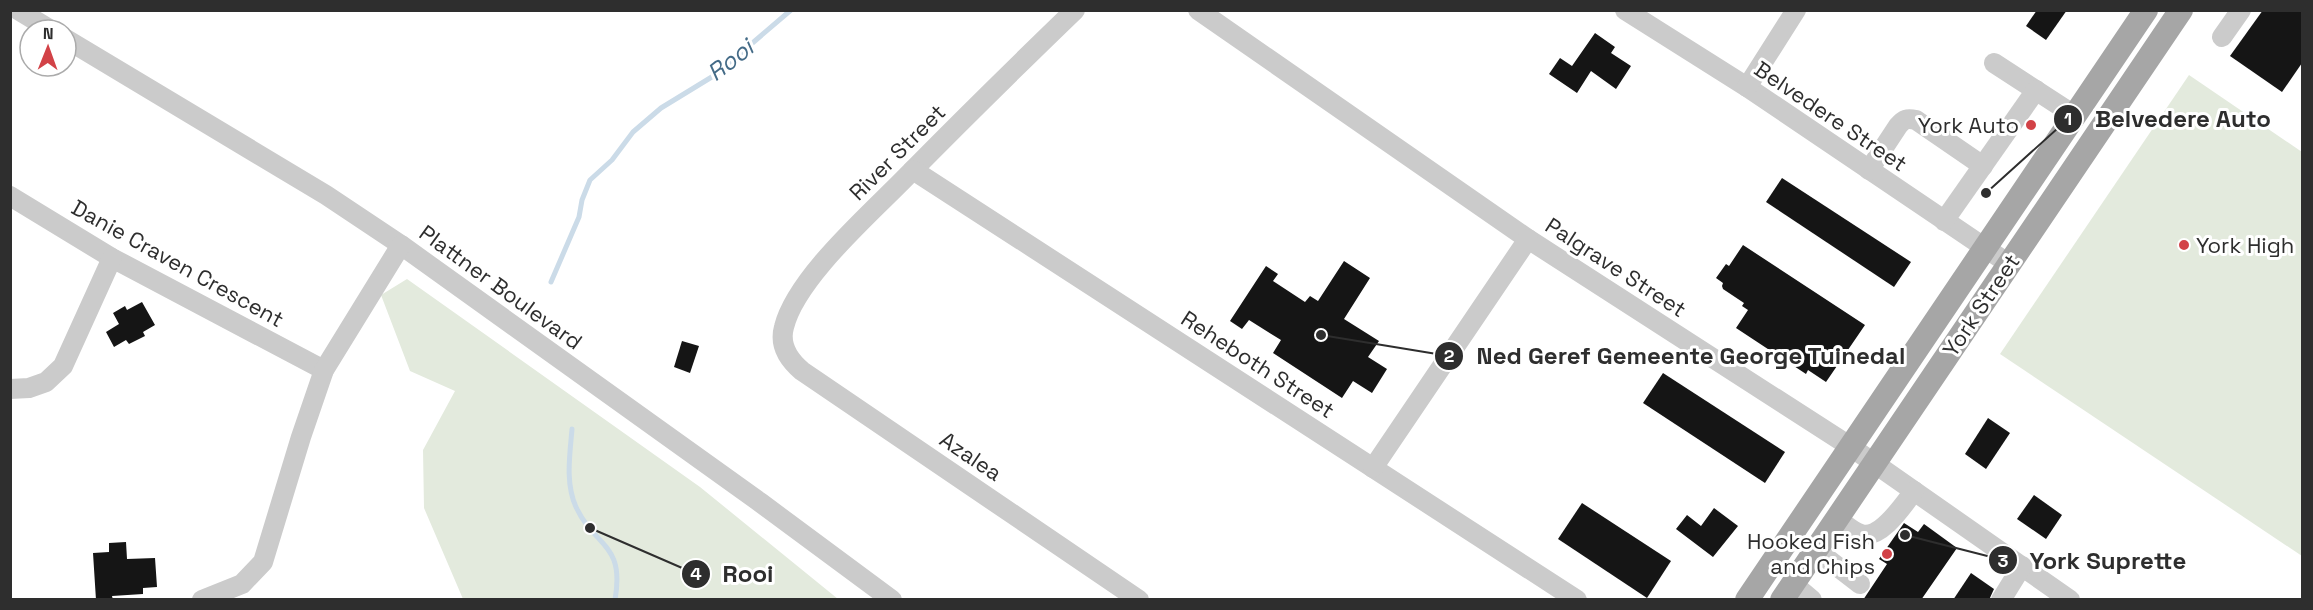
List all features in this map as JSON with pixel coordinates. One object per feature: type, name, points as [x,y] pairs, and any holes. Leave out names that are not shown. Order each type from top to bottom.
[{"type":"main road","name":"York Street","points":[[1747,600],[2146,10]]},
{"type":"main road","name":"York Street","points":[[1787,592],[2181,10]]},
{"type":"street","points":[[18,10],[31,18]]},
{"type":"street","name":"River Street","points":[[783,345],[786,318],[802,290],[829,256],[1075,10]]},
{"type":"street","name":"Palgrave Street","points":[[1198,10],[1528,239],[1851,447],[2070,600]]},
{"type":"street","name":"Belvedere Street","points":[[1625,10],[1747,87],[2009,264]]},
{"type":"street","points":[[1747,87],[1796,10]]},
{"type":"street","points":[[2222,37],[2241,10]]},
{"type":"street","name":"Plattner Boulevard","points":[[78,46],[326,195],[401,245],[761,503],[892,600]]},
{"type":"street","points":[[1994,63],[2074,115]]},
{"type":"street","points":[[1944,221],[2036,90]]},
{"type":"street","points":[[1869,170],[1898,126],[1908,118],[1916,120],[1983,166]]},
{"type":"street","name":"Reheboth Street","points":[[913,170],[1577,600]]},
{"type":"street","name":"Danie Craven Crescent","points":[[10,196],[112,258],[324,370]]},
{"type":"street","points":[[1373,468],[1528,239]]},
{"type":"street","points":[[202,600],[242,584],[264,562],[301,437],[324,370],[401,245]]},
{"type":"street","points":[[10,389],[29,388],[46,382],[63,366],[112,258]]},
{"type":"street","name":"Azalea","points":[[783,345],[792,362],[802,370],[1139,600]]},
{"type":"street","points":[[1837,519],[1861,534],[1878,531],[1914,491]]},
{"type":"street","points":[[1816,550],[1860,584]]},
{"type":"street","points":[[2001,600],[2022,566]]},
{"type":"street","points":[[1787,592],[1812,600]]},
{"type":"shaded area","name":"York High","points":[[2189,75],[2302,152],[2302,556],[2000,354]]},
{"type":"shaded area","points":[[407,279],[700,487],[838,599],[463,599],[424,508],[423,450],[455,391],[410,371],[381,295]]},
{"type":"building","points":[[2037,10],[2067,10],[2046,40],[2026,26]]},
{"type":"building","points":[[2263,10],[2302,10],[2302,63],[2282,92],[2230,56]]},
{"type":"building","points":[[1595,33],[1615,47],[1611,53],[1631,66],[1616,89],[1591,71],[1577,93],[1549,74],[1560,58],[1572,66]]},
{"type":"building","points":[[1782,178],[1911,262],[1894,287],[1766,202]]},
{"type":"building","points":[[1743,245],[1865,325],[1826,382],[1808,370],[1806,374],[1736,328],[1748,310],[1742,306],[1744,303],[1723,289],[1723,283],[1716,278],[1726,264],[1729,266]]},
{"type":"building","points":[[1344,261],[1370,278],[1344,319],[1379,341],[1368,357],[1387,369],[1372,393],[1353,381],[1342,398],[1273,353],[1281,340],[1249,320],[1242,329],[1230,321],[1266,266],[1278,274],[1273,281],[1305,302],[1310,296],[1318,301]]},
{"type":"building","points":[[142,302],[155,325],[143,332],[145,336],[129,344],[126,340],[114,347],[106,332],[119,324],[113,313],[125,306],[127,310]]},
{"type":"building","points":[[682,341],[699,346],[690,373],[674,367]]},
{"type":"building","points":[[1663,373],[1785,452],[1765,483],[1643,403]]},
{"type":"building","points":[[1988,418],[2010,433],[1986,469],[1965,454]]},
{"type":"building","points":[[2034,495],[2062,515],[2046,539],[2017,519]]},
{"type":"building","points":[[1582,503],[1671,561],[1647,598],[1558,539]]},
{"type":"building","points":[[1714,508],[1738,526],[1713,557],[1676,529],[1687,515],[1701,526]]},
{"type":"building","points":[[1904,523],[1918,532],[1924,524],[1957,548],[1921,600],[1863,600],[1887,564],[1879,559]]},
{"type":"building","points":[[126,542],[127,559],[155,558],[157,587],[143,588],[143,594],[112,596],[113,600],[96,600],[93,553],[109,552],[109,543]]},
{"type":"building","points":[[1971,573],[1994,589],[1989,600],[1953,600]]},
{"type":"waterway","name":"Rooi","points":[[551,282],[579,217],[582,200],[590,180],[612,160],[633,132],[661,108],[715,75],[791,10]]},
{"type":"waterway","name":"Rooi","points":[[572,429],[570,488],[576,507],[584,520],[612,556],[617,581],[615,600]]},
{"type":"place","name":"York Auto","points":[[2031,125]]},
{"type":"place","name":"Belvedere Auto","points":[[1986,193]]},
{"type":"place","name":"York High","points":[[2184,245]]},
{"type":"place","name":"Ned Geref Gemeente George Tuinedal","points":[[1321,335]]},
{"type":"place","name":"Rooi","points":[[590,528]]},
{"type":"place","name":"York Suprette","points":[[1905,535]]},
{"type":"place","name":"Hooked Fish and Chips","points":[[1887,554]]}]
